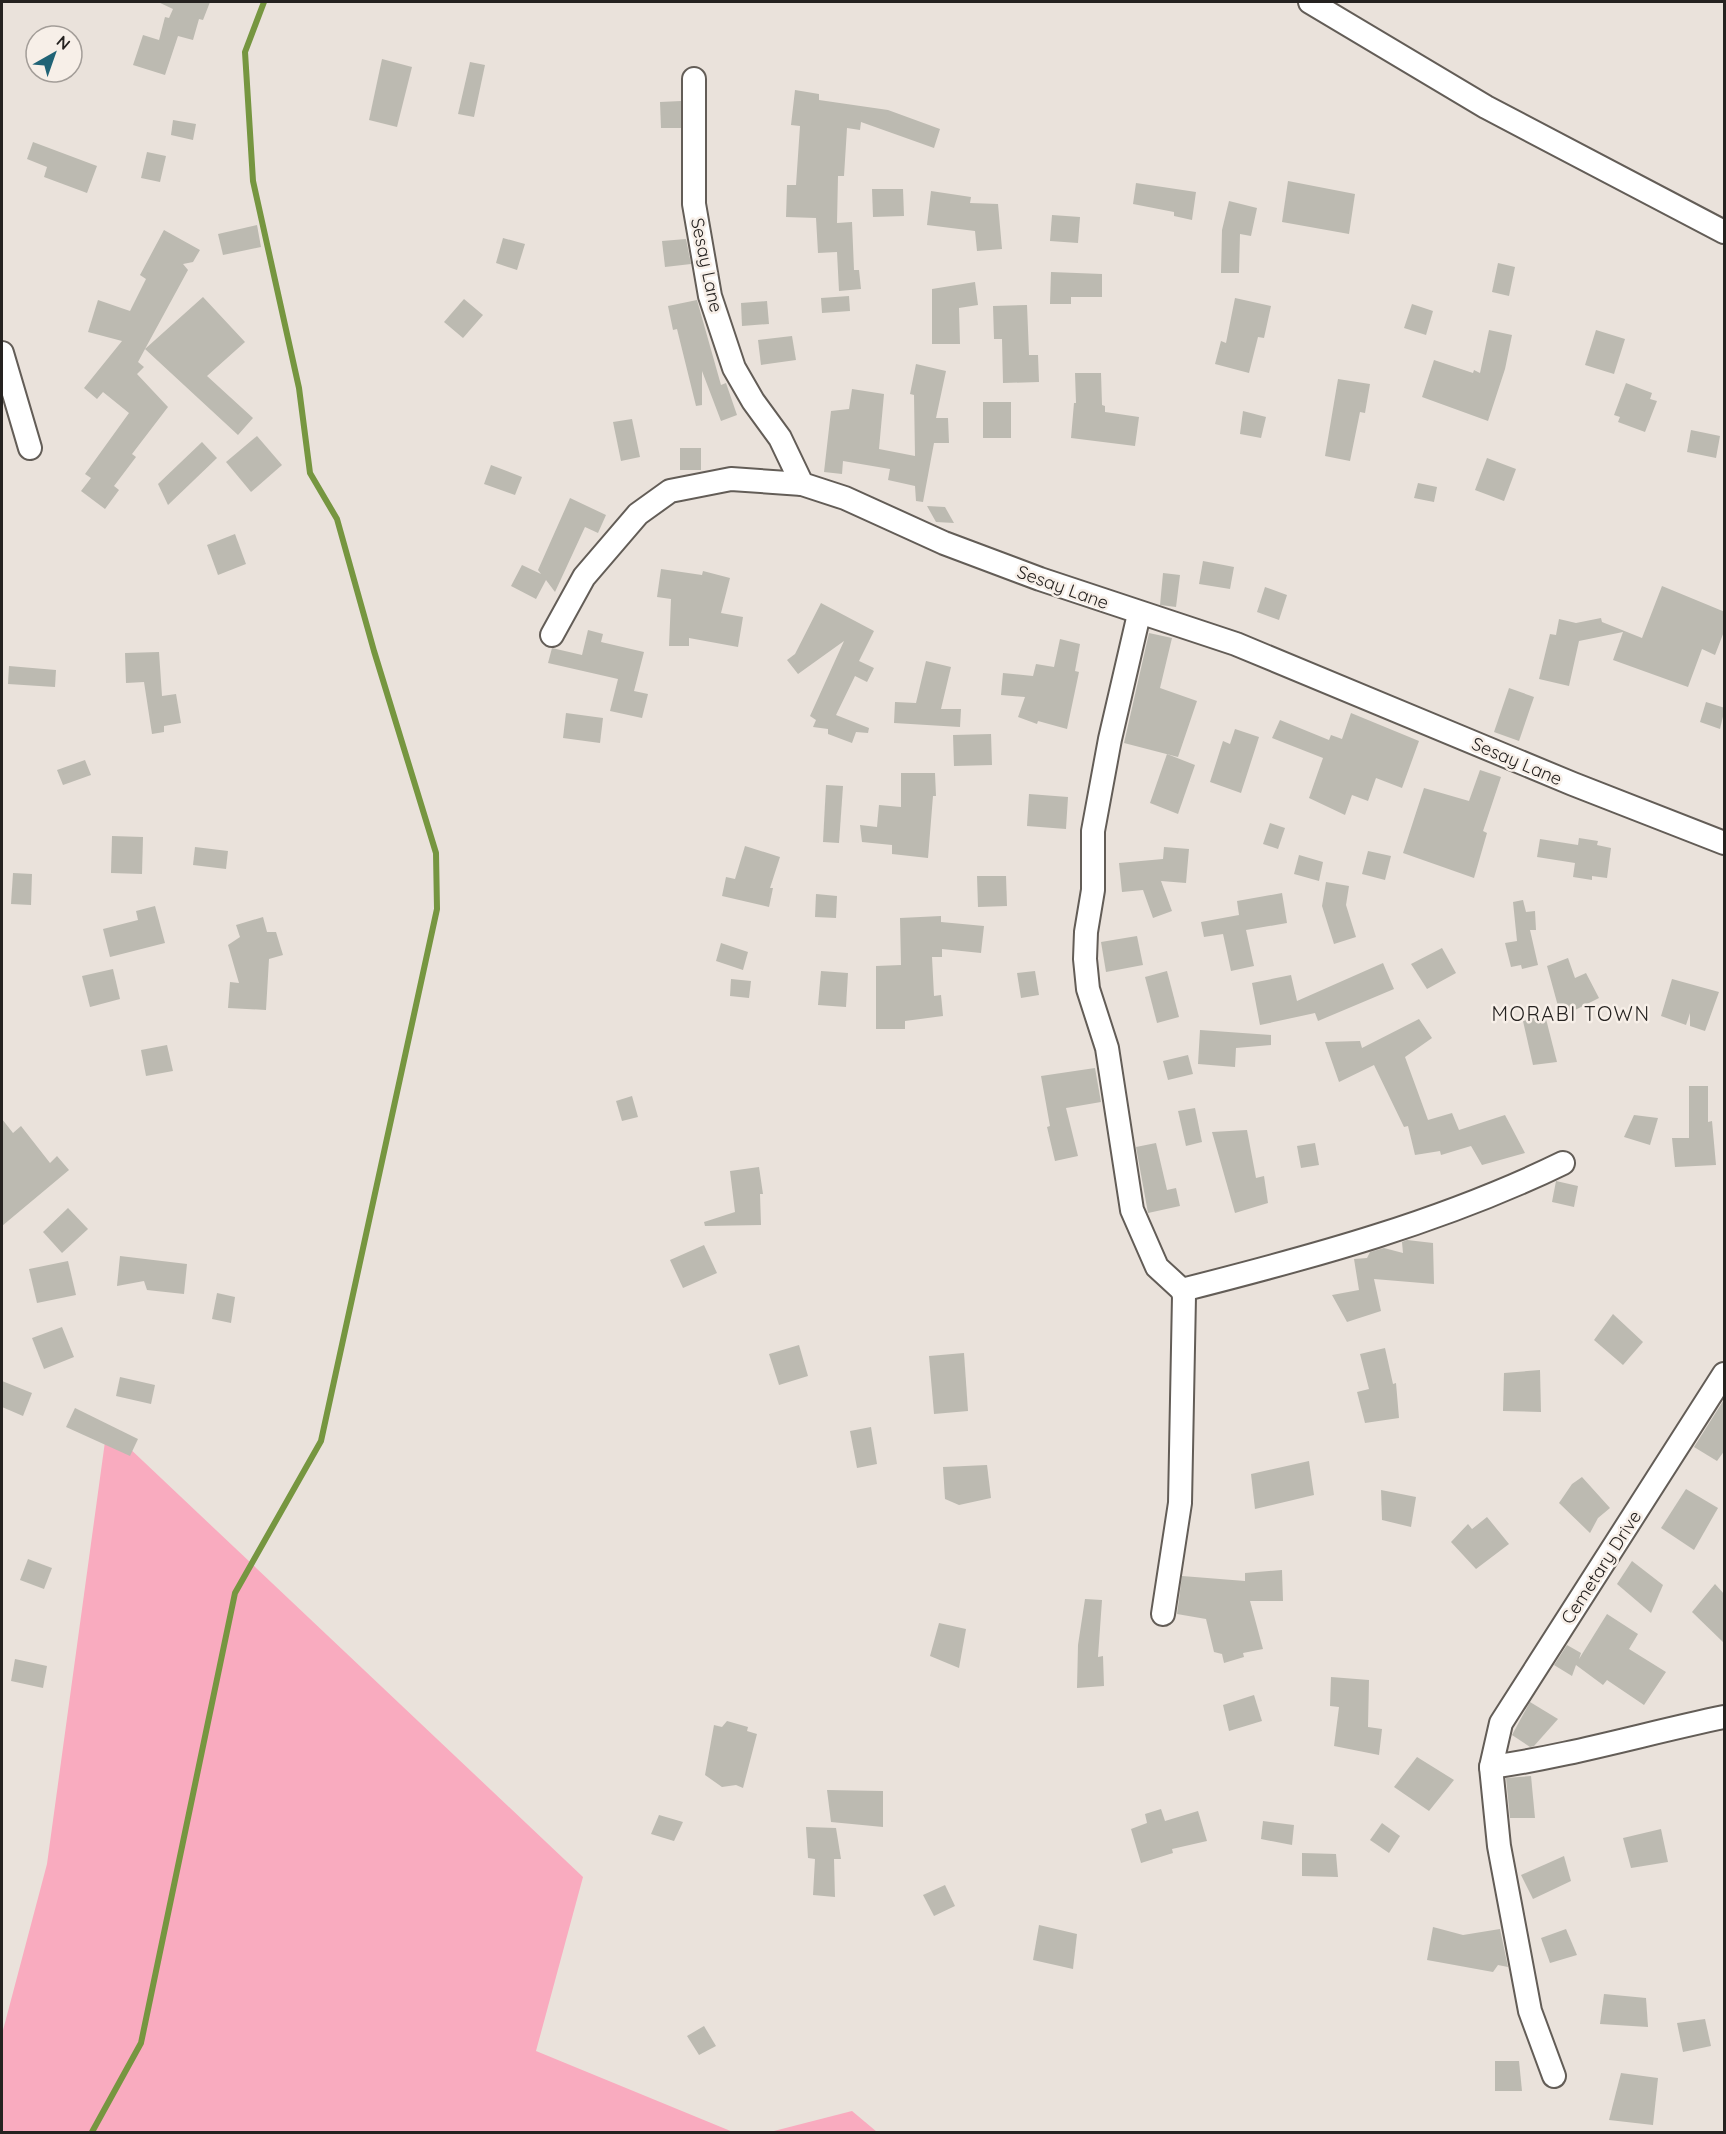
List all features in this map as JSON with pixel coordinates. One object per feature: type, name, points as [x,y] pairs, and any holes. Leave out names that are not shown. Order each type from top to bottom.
[{"type":"street","points":[[1310,2],[1486,107],[1725,232]]},
{"type":"street","name":"Sesay Lane","points":[[694,79],[694,204],[710,296],[735,368],[753,401],[780,438],[802,484],[845,498],[944,543],[1139,614],[1236,644],[1573,784],[1725,843]]},
{"type":"street","points":[[2,353],[30,448]]},
{"type":"street","points":[[552,635],[584,577],[638,514],[670,490],[730,479],[802,484]]},
{"type":"street","points":[[1139,614],[1110,740],[1094,831],[1092,890],[1085,959],[1088,989],[1107,1048],[1132,1210],[1157,1267],[1182,1290],[1185,1306],[1180,1503],[1163,1614]]},
{"type":"street","points":[[1182,1290],[1321,1254],[1502,1193],[1563,1163]]},
{"type":"street","name":"Cemetary Drive","points":[[1554,2076],[1530,2011],[1498,1846],[1491,1767],[1501,1723],[1725,1374]]},
{"type":"street","points":[[1491,1767],[1725,1717]]},
{"type":"shaded area","points":[[107,1427],[583,1877],[536,2051],[733,2132],[2,2132],[2,2034],[47,1864]]},
{"type":"shaded area","points":[[852,2111],[877,2132],[770,2132]]},
{"type":"building","points":[[158,2],[210,2],[203,20],[199,19],[193,40],[178,36],[165,75],[133,65],[143,35],[159,40],[165,17],[169,18],[173,9]]},
{"type":"building","points":[[382,59],[412,67],[397,127],[369,120]]},
{"type":"building","points":[[470,62],[485,65],[474,117],[458,114]]},
{"type":"building","points":[[795,90],[819,94],[819,100],[888,110],[940,129],[934,148],[861,122],[860,130],[847,128],[844,176],[838,176],[837,223],[852,222],[854,270],[859,270],[861,289],[839,291],[837,252],[818,253],[816,218],[786,217],[787,185],[796,185],[800,126],[791,125]]},
{"type":"building","points":[[681,101],[681,128],[661,128],[660,102]]},
{"type":"building","points":[[173,120],[196,124],[193,140],[171,135]]},
{"type":"building","points":[[33,142],[97,166],[87,193],[44,177],[47,167],[27,159]]},
{"type":"building","points":[[147,152],[166,156],[160,182],[141,178]]},
{"type":"building","points":[[1288,181],[1355,194],[1349,234],[1282,222]]},
{"type":"building","points":[[1136,183],[1196,192],[1192,220],[1174,216],[1174,212],[1133,204]]},
{"type":"building","points":[[872,189],[903,189],[904,216],[873,217]]},
{"type":"building","points":[[931,191],[971,197],[970,203],[998,204],[1002,249],[977,251],[975,231],[927,225]]},
{"type":"building","points":[[1229,201],[1257,208],[1251,236],[1240,234],[1239,273],[1221,273],[1222,230]]},
{"type":"building","points":[[1052,215],[1080,217],[1078,243],[1050,241]]},
{"type":"building","points":[[257,225],[261,247],[223,255],[218,234]]},
{"type":"building","points":[[164,230],[200,250],[193,262],[183,264],[188,270],[138,362],[144,367],[137,374],[168,407],[132,454],[136,457],[114,486],[119,490],[105,509],[81,491],[91,478],[85,474],[129,413],[103,392],[97,399],[84,388],[122,341],[88,332],[98,300],[130,311],[146,279],[140,275]]},
{"type":"building","points":[[503,238],[525,244],[517,270],[496,263]]},
{"type":"building","points":[[686,239],[691,264],[665,267],[662,241]]},
{"type":"building","points":[[1498,263],[1515,267],[1509,296],[1492,292]]},
{"type":"building","points":[[1051,272],[1102,274],[1102,297],[1071,297],[1071,304],[1050,304]]},
{"type":"building","points":[[975,282],[978,305],[959,308],[960,344],[932,344],[932,289]]},
{"type":"building","points":[[849,296],[850,311],[822,313],[821,298]]},
{"type":"building","points":[[203,297],[245,342],[207,376],[253,418],[238,435],[145,349]]},
{"type":"building","points":[[1235,298],[1271,306],[1264,338],[1258,337],[1249,373],[1215,364],[1221,341],[1226,343]]},
{"type":"building","points":[[464,299],[483,315],[463,338],[444,322]]},
{"type":"building","points":[[697,300],[721,385],[726,383],[737,415],[721,421],[702,371],[702,405],[696,406],[677,329],[673,330],[668,306]]},
{"type":"building","points":[[767,301],[769,324],[742,326],[741,303]]},
{"type":"building","points":[[1412,304],[1433,311],[1426,335],[1404,328]]},
{"type":"building","points":[[1027,305],[1029,355],[1038,355],[1039,382],[1003,383],[1002,339],[994,339],[993,306]]},
{"type":"building","points":[[1489,330],[1512,335],[1505,369],[1488,421],[1422,397],[1434,360],[1473,373],[1474,370],[1480,373]]},
{"type":"building","points":[[1596,330],[1625,339],[1614,374],[1585,365]]},
{"type":"building","points":[[792,336],[796,360],[761,365],[758,340]]},
{"type":"building","points":[[916,364],[946,371],[936,418],[948,418],[949,443],[934,443],[923,502],[916,501],[915,486],[888,480],[890,469],[843,461],[842,474],[824,472],[831,411],[849,409],[852,389],[884,394],[879,449],[915,456],[914,395],[910,394]]},
{"type":"building","points":[[1075,373],[1101,373],[1102,405],[1105,406],[1105,412],[1139,417],[1135,446],[1071,438],[1074,403],[1076,403]]},
{"type":"building","points":[[1338,379],[1370,384],[1365,413],[1360,412],[1350,461],[1325,456]]},
{"type":"building","points":[[1626,383],[1652,393],[1650,399],[1657,401],[1645,432],[1618,422],[1620,417],[1614,415]]},
{"type":"building","points":[[983,402],[1011,402],[1011,438],[983,438]]},
{"type":"building","points":[[1243,411],[1266,417],[1261,438],[1240,434]]},
{"type":"building","points":[[632,419],[640,457],[621,461],[613,422]]},
{"type":"building","points":[[1691,430],[1720,436],[1716,458],[1687,452]]},
{"type":"building","points":[[257,436],[282,465],[251,492],[226,462]]},
{"type":"building","points":[[202,442],[217,458],[168,505],[158,484]]},
{"type":"building","points":[[680,448],[701,448],[701,470],[680,470]]},
{"type":"building","points":[[1487,458],[1516,469],[1504,501],[1475,490]]},
{"type":"building","points":[[491,465],[522,477],[515,495],[484,484]]},
{"type":"building","points":[[1418,483],[1437,487],[1434,502],[1414,498]]},
{"type":"building","points":[[570,498],[606,515],[598,533],[585,527],[555,592],[546,580],[536,599],[511,586],[522,565],[541,574],[538,570]]},
{"type":"building","points":[[927,506],[945,507],[954,523],[936,522]]},
{"type":"building","points":[[235,534],[246,564],[218,575],[207,545]]},
{"type":"building","points":[[1203,561],[1234,567],[1230,589],[1199,584]]},
{"type":"building","points":[[661,569],[702,575],[703,571],[730,578],[721,613],[743,617],[738,647],[689,638],[689,646],[669,646],[671,599],[657,597]]},
{"type":"building","points":[[1163,573],[1180,575],[1176,607],[1160,605]]},
{"type":"building","points":[[1662,586],[1725,612],[1725,629],[1715,655],[1702,649],[1688,687],[1613,660],[1623,632],[1579,641],[1569,686],[1539,679],[1550,634],[1556,635],[1559,619],[1576,623],[1601,618],[1602,622],[1642,638]]},
{"type":"building","points":[[1265,587],[1287,595],[1279,620],[1257,612]]},
{"type":"building","points":[[821,603],[874,631],[859,661],[874,668],[867,682],[855,676],[836,715],[869,728],[868,733],[856,732],[852,743],[828,734],[828,729],[813,727],[816,720],[810,716],[844,641],[798,674],[787,660],[795,654]]},
{"type":"building","points":[[588,630],[603,634],[601,642],[644,652],[634,691],[648,694],[642,718],[610,711],[618,679],[548,663],[552,648],[582,655]]},
{"type":"building","points":[[1149,633],[1172,638],[1160,688],[1197,701],[1178,757],[1124,743]]},
{"type":"building","points":[[1060,639],[1080,644],[1075,671],[1079,672],[1067,729],[1038,721],[1037,724],[1018,717],[1025,697],[1001,695],[1003,673],[1033,676],[1036,664],[1054,667]]},
{"type":"building","points":[[159,652],[162,696],[176,694],[181,723],[164,726],[164,732],[152,734],[144,682],[126,683],[125,653]]},
{"type":"building","points":[[926,661],[951,667],[941,709],[961,709],[960,727],[894,723],[895,702],[916,703]]},
{"type":"building","points":[[9,666],[56,670],[55,687],[8,684]]},
{"type":"building","points":[[1509,688],[1534,697],[1519,741],[1494,732]]},
{"type":"building","points":[[1706,702],[1725,708],[1720,729],[1700,722]]},
{"type":"building","points":[[566,713],[603,718],[600,743],[563,738]]},
{"type":"building","points":[[1351,713],[1419,741],[1402,788],[1376,778],[1368,801],[1352,795],[1345,815],[1309,798],[1323,758],[1272,738],[1280,720],[1329,740],[1331,735],[1342,739]]},
{"type":"building","points":[[1235,729],[1259,737],[1241,793],[1210,782],[1223,741],[1230,744]]},
{"type":"building","points":[[991,734],[992,765],[954,766],[953,735]]},
{"type":"building","points":[[1167,754],[1195,765],[1178,814],[1150,803]]},
{"type":"building","points":[[85,760],[91,775],[63,785],[57,770]]},
{"type":"building","points":[[1480,770],[1501,777],[1483,831],[1487,833],[1474,878],[1403,853],[1424,788],[1469,801]]},
{"type":"building","points":[[901,773],[935,773],[936,796],[933,796],[928,858],[892,854],[892,845],[862,842],[860,825],[877,827],[879,805],[901,807]]},
{"type":"building","points":[[826,785],[843,786],[839,843],[823,842]]},
{"type":"building","points":[[1029,794],[1068,797],[1066,829],[1027,826]]},
{"type":"building","points":[[1270,823],[1285,828],[1278,849],[1263,844]]},
{"type":"building","points":[[112,836],[143,837],[142,874],[111,873]]},
{"type":"building","points":[[1579,838],[1598,841],[1597,845],[1611,848],[1607,878],[1592,876],[1592,880],[1573,877],[1575,863],[1537,857],[1540,839],[1578,845]]},
{"type":"building","points":[[745,846],[780,857],[770,888],[773,888],[769,907],[722,896],[726,877],[735,879]]},
{"type":"building","points":[[195,847],[228,851],[226,869],[193,865]]},
{"type":"building","points":[[1164,847],[1189,849],[1186,883],[1161,881],[1172,911],[1153,918],[1143,890],[1122,892],[1119,863],[1163,859]]},
{"type":"building","points":[[1368,851],[1391,856],[1385,880],[1362,874]]},
{"type":"building","points":[[1299,855],[1323,862],[1319,881],[1294,874]]},
{"type":"building","points":[[13,873],[32,874],[31,905],[11,904]]},
{"type":"building","points":[[977,876],[1006,876],[1007,906],[978,907]]},
{"type":"building","points":[[1326,882],[1349,886],[1346,905],[1356,937],[1334,944],[1322,906]]},
{"type":"building","points":[[1282,893],[1287,923],[1246,930],[1254,966],[1231,971],[1223,934],[1204,937],[1201,922],[1239,915],[1237,901]]},
{"type":"building","points":[[816,894],[837,896],[836,918],[815,917]]},
{"type":"building","points":[[1523,900],[1526,912],[1535,911],[1536,930],[1530,930],[1538,965],[1522,969],[1521,965],[1511,967],[1505,943],[1517,941],[1513,902]]},
{"type":"building","points":[[155,906],[165,943],[110,957],[103,929],[138,920],[136,911]]},
{"type":"building","points":[[941,916],[941,922],[984,926],[981,953],[942,949],[942,957],[932,957],[934,996],[941,995],[943,1016],[905,1021],[905,1029],[876,1029],[876,966],[901,965],[900,918]]},
{"type":"building","points":[[263,917],[267,932],[276,932],[283,955],[269,959],[266,1010],[228,1008],[230,982],[239,983],[228,945],[240,937],[236,925]]},
{"type":"building","points":[[1137,936],[1143,965],[1106,972],[1101,942]]},
{"type":"building","points":[[721,943],[748,952],[743,970],[716,961]]},
{"type":"building","points":[[1442,948],[1456,973],[1427,989],[1411,964]]},
{"type":"building","points":[[1568,958],[1575,978],[1586,973],[1599,998],[1561,1017],[1547,966]]},
{"type":"building","points":[[1383,963],[1394,989],[1318,1021],[1315,1013],[1260,1025],[1252,983],[1291,975],[1297,1001]]},
{"type":"building","points":[[113,969],[120,999],[90,1007],[82,976]]},
{"type":"building","points":[[821,971],[848,973],[846,1007],[818,1005]]},
{"type":"building","points":[[1035,971],[1039,995],[1021,998],[1017,973]]},
{"type":"building","points":[[1167,971],[1179,1017],[1157,1023],[1145,977]]},
{"type":"building","points":[[731,979],[751,981],[749,998],[730,996]]},
{"type":"building","points":[[1672,979],[1719,992],[1705,1031],[1690,1026],[1690,1013],[1686,1025],[1661,1016]]},
{"type":"building","points":[[1545,1015],[1557,1062],[1533,1065],[1523,1021]]},
{"type":"building","points":[[1419,1019],[1432,1038],[1405,1057],[1428,1120],[1452,1113],[1459,1130],[1505,1115],[1525,1153],[1482,1165],[1471,1146],[1441,1155],[1440,1151],[1415,1155],[1408,1126],[1404,1127],[1374,1065],[1339,1082],[1325,1042],[1360,1041],[1362,1048]]},
{"type":"building","points":[[1200,1030],[1271,1035],[1271,1045],[1236,1048],[1235,1067],[1198,1064]]},
{"type":"building","points":[[167,1045],[173,1071],[146,1076],[141,1050]]},
{"type":"building","points":[[1188,1055],[1193,1074],[1168,1080],[1163,1061]]},
{"type":"building","points":[[1095,1068],[1101,1102],[1066,1108],[1078,1156],[1055,1161],[1047,1127],[1050,1126],[1041,1076]]},
{"type":"building","points":[[1689,1086],[1708,1086],[1708,1122],[1712,1121],[1716,1165],[1675,1167],[1672,1138],[1689,1138]]},
{"type":"building","points":[[632,1096],[638,1117],[622,1121],[616,1101]]},
{"type":"building","points":[[1195,1108],[1202,1142],[1186,1146],[1178,1111]]},
{"type":"building","points":[[1634,1115],[1658,1118],[1650,1145],[1624,1137]]},
{"type":"building","points":[[2,1119],[13,1133],[21,1126],[50,1163],[57,1156],[69,1170],[2,1226]]},
{"type":"building","points":[[1247,1130],[1256,1178],[1264,1176],[1268,1203],[1235,1213],[1212,1132]]},
{"type":"building","points":[[1156,1143],[1167,1190],[1176,1188],[1180,1206],[1148,1213],[1136,1147]]},
{"type":"building","points":[[1315,1143],[1319,1165],[1301,1168],[1297,1146]]},
{"type":"building","points":[[759,1167],[763,1194],[760,1194],[761,1225],[705,1226],[704,1222],[735,1212],[730,1171]]},
{"type":"building","points":[[1556,1181],[1578,1186],[1574,1207],[1552,1202]]},
{"type":"building","points":[[68,1208],[88,1229],[62,1253],[43,1232]]},
{"type":"building","points":[[1407,1240],[1433,1243],[1434,1284],[1374,1279],[1381,1311],[1347,1322],[1332,1295],[1359,1290],[1354,1259],[1367,1258],[1370,1252],[1384,1248],[1403,1253],[1402,1242]]},
{"type":"building","points":[[704,1245],[717,1273],[683,1288],[670,1260]]},
{"type":"building","points":[[120,1256],[187,1264],[184,1294],[147,1290],[144,1281],[117,1286]]},
{"type":"building","points":[[68,1261],[76,1295],[37,1303],[29,1269]]},
{"type":"building","points":[[217,1293],[235,1297],[231,1323],[212,1319]]},
{"type":"building","points":[[1613,1314],[1643,1342],[1623,1365],[1594,1340]]},
{"type":"building","points":[[62,1327],[74,1357],[44,1369],[32,1338]]},
{"type":"building","points":[[799,1345],[808,1376],[779,1385],[769,1354]]},
{"type":"building","points":[[1385,1348],[1393,1384],[1396,1383],[1399,1418],[1365,1423],[1357,1392],[1369,1389],[1360,1354]]},
{"type":"building","points":[[964,1353],[968,1411],[934,1414],[929,1356]]},
{"type":"building","points":[[1540,1370],[1541,1412],[1503,1411],[1504,1373]]},
{"type":"building","points":[[120,1377],[155,1385],[151,1404],[116,1396]]},
{"type":"building","points":[[2,1381],[32,1393],[23,1416],[2,1407]]},
{"type":"building","points":[[1725,1398],[1725,1450],[1717,1461],[1694,1447]]},
{"type":"building","points":[[75,1408],[138,1439],[130,1456],[66,1427]]},
{"type":"building","points":[[871,1427],[877,1464],[857,1468],[850,1431]]},
{"type":"building","points":[[1309,1461],[1314,1495],[1255,1509],[1251,1474]]},
{"type":"building","points":[[987,1465],[991,1498],[959,1505],[945,1499],[943,1467]]},
{"type":"building","points":[[1582,1477],[1610,1508],[1598,1518],[1590,1533],[1559,1503],[1572,1484]]},
{"type":"building","points":[[1686,1489],[1718,1508],[1694,1550],[1661,1528]]},
{"type":"building","points":[[1381,1490],[1416,1497],[1411,1527],[1382,1520]]},
{"type":"building","points":[[1487,1517],[1509,1544],[1476,1569],[1451,1542],[1468,1524],[1472,1529]]},
{"type":"building","points":[[28,1559],[52,1568],[44,1589],[20,1580]]},
{"type":"building","points":[[1632,1561],[1663,1585],[1651,1613],[1617,1584]]},
{"type":"building","points":[[1282,1570],[1283,1601],[1250,1601],[1263,1649],[1243,1653],[1244,1657],[1224,1663],[1222,1654],[1214,1652],[1206,1619],[1177,1614],[1182,1576],[1245,1581],[1245,1573]]},
{"type":"building","points":[[1715,1584],[1725,1595],[1725,1644],[1692,1612]]},
{"type":"building","points":[[1085,1599],[1102,1600],[1098,1657],[1103,1656],[1104,1686],[1077,1688],[1078,1645]]},
{"type":"building","points":[[1607,1614],[1638,1634],[1629,1649],[1666,1672],[1644,1705],[1607,1680],[1603,1685],[1576,1665],[1572,1676],[1554,1665],[1567,1645],[1581,1653],[1579,1659]]},
{"type":"building","points":[[939,1623],[966,1629],[959,1668],[930,1656]]},
{"type":"building","points":[[15,1659],[47,1666],[43,1688],[11,1681]]},
{"type":"building","points":[[1331,1677],[1369,1680],[1368,1727],[1382,1729],[1379,1755],[1334,1746],[1339,1707],[1330,1706]]},
{"type":"building","points":[[1254,1695],[1262,1721],[1229,1731],[1223,1705]]},
{"type":"building","points":[[1530,1702],[1558,1719],[1534,1746],[1530,1747],[1512,1735]]},
{"type":"building","points":[[727,1721],[748,1727],[747,1731],[757,1734],[743,1788],[736,1785],[722,1787],[705,1775],[714,1725],[722,1727]]},
{"type":"building","points":[[1417,1757],[1454,1780],[1429,1811],[1394,1787]]},
{"type":"building","points":[[1531,1776],[1535,1818],[1510,1818],[1506,1778]]},
{"type":"building","points":[[827,1790],[883,1791],[883,1827],[831,1822]]},
{"type":"building","points":[[1161,1809],[1165,1821],[1198,1811],[1207,1841],[1172,1849],[1173,1853],[1141,1863],[1131,1829],[1147,1823],[1145,1814]]},
{"type":"building","points":[[659,1815],[683,1822],[674,1841],[651,1834]]},
{"type":"building","points":[[1263,1821],[1294,1825],[1292,1845],[1261,1839]]},
{"type":"building","points":[[1382,1823],[1400,1836],[1389,1853],[1370,1840]]},
{"type":"building","points":[[806,1827],[836,1828],[841,1859],[834,1859],[835,1897],[813,1895],[815,1859],[808,1858]]},
{"type":"building","points":[[1661,1829],[1668,1862],[1631,1868],[1623,1838]]},
{"type":"building","points":[[1302,1853],[1336,1854],[1338,1877],[1302,1876]]},
{"type":"building","points":[[1564,1856],[1571,1881],[1533,1899],[1521,1875]]},
{"type":"building","points":[[945,1885],[955,1906],[934,1916],[923,1895]]},
{"type":"building","points":[[1039,1925],[1077,1934],[1073,1969],[1033,1960]]},
{"type":"building","points":[[1433,1927],[1463,1935],[1500,1929],[1508,1967],[1498,1965],[1493,1972],[1427,1960]]},
{"type":"building","points":[[1566,1929],[1577,1955],[1550,1963],[1541,1938]]},
{"type":"building","points":[[1604,1994],[1646,1998],[1648,2027],[1600,2024]]},
{"type":"building","points":[[1705,2019],[1711,2046],[1683,2052],[1677,2023]]},
{"type":"building","points":[[704,2026],[716,2046],[699,2055],[687,2036]]},
{"type":"building","points":[[1495,2061],[1519,2061],[1522,2091],[1495,2091]]},
{"type":"building","points":[[1621,2073],[1658,2078],[1653,2125],[1609,2120]]},
{"type":"waterway","points":[[92,2132],[141,2043],[235,1593],[321,1441],[437,909],[436,853],[374,651],[337,519],[310,473],[299,388],[253,181],[245,52],[264,2]]},
{"type":"district","name":"MORABI TOWN","points":[[1571,1013]]}]
